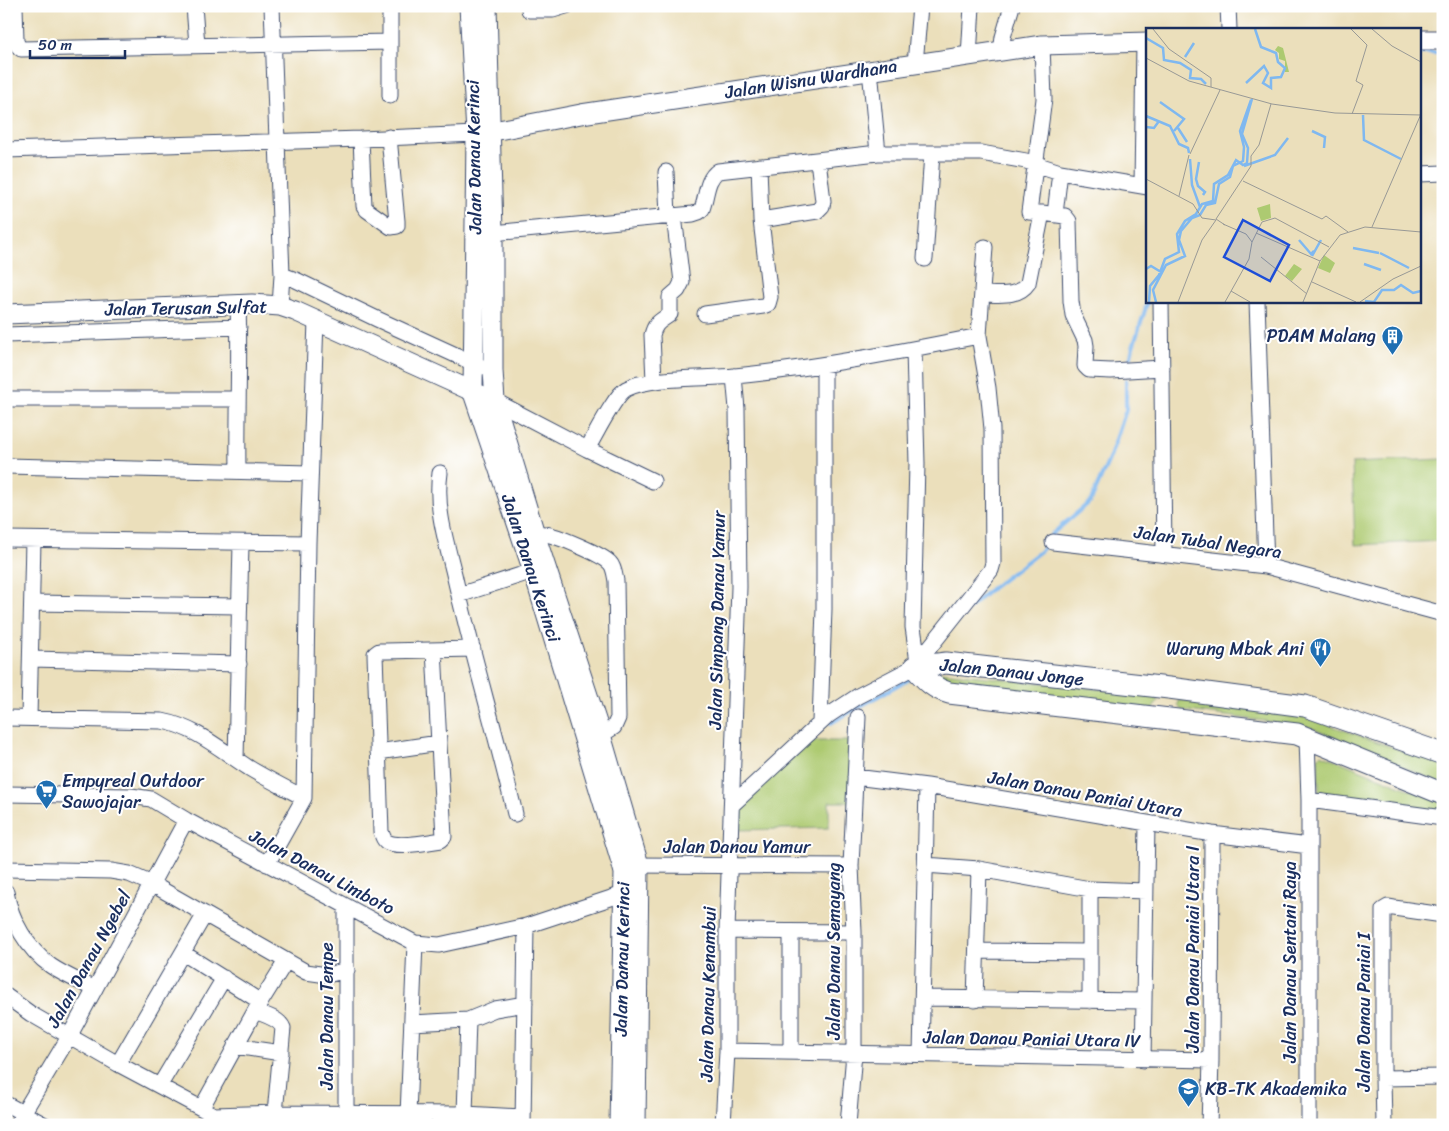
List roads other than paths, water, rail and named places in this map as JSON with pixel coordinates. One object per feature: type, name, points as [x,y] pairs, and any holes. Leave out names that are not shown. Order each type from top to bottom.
[{"type":"main road","name":"Jalan Danau Jonge","points":[[916,664],[946,663],[1169,688],[1305,706],[1443,754]]},
{"type":"main road","name":"Jalan Danau Jonge","points":[[916,664],[930,684],[937,689],[949,693],[1297,734],[1443,794]]},
{"type":"main road","points":[[1166,719],[1169,688]]},
{"type":"street","points":[[15,6],[16,41],[21,49],[390,42]]},
{"type":"street","points":[[194,6],[197,45]]},
{"type":"street","points":[[272,6],[282,275],[280,306]]},
{"type":"street","points":[[390,6],[390,96]]},
{"type":"street","name":"Jalan Danau Kerinci","points":[[469,6],[492,233],[495,401],[529,536],[533,571],[631,865],[623,894],[619,1125]]},
{"type":"street","name":"Jalan Danau Kerinci","points":[[487,6],[474,393],[529,536],[601,735],[631,865],[636,1125]]},
{"type":"street","points":[[529,10],[553,10],[566,6]]},
{"type":"street","points":[[915,64],[920,6]]},
{"type":"street","points":[[968,57],[972,6]]},
{"type":"street","points":[[1001,52],[1003,37],[1012,6]]},
{"type":"street","points":[[1228,6],[1229,28]]},
{"type":"street","points":[[1422,40],[1443,40]]},
{"type":"street","points":[[492,233],[699,212],[704,204],[712,174],[718,171],[878,153],[981,153],[1026,161],[1060,172],[1145,187],[1146,42]]},
{"type":"street","name":"Jalan Wisnu Wardhana","points":[[483,133],[581,114],[1042,45],[1146,42]]},
{"type":"street","points":[[1042,45],[1044,99],[1029,212],[1065,216],[1069,222],[1070,301],[1073,315],[1085,340],[1085,366],[1096,371],[1162,368]]},
{"type":"street","points":[[870,70],[878,153]]},
{"type":"street","points":[[6,150],[361,139],[483,133]]},
{"type":"street","points":[[361,139],[364,206],[375,216],[391,227],[394,227],[397,226],[397,220],[389,137]]},
{"type":"street","points":[[925,259],[932,153]]},
{"type":"street","points":[[761,220],[821,209],[823,201],[818,160]]},
{"type":"street","points":[[705,314],[768,304],[770,298],[761,220],[759,166]]},
{"type":"street","points":[[654,382],[652,335],[658,321],[670,314],[670,297],[678,290],[682,282],[666,172]]},
{"type":"street","points":[[982,294],[1012,294],[1025,287],[1028,283],[1060,172]]},
{"type":"street","points":[[1422,174],[1443,173]]},
{"type":"street","points":[[732,805],[820,722],[858,696],[916,664],[990,570],[993,563],[992,429],[988,388],[979,336],[986,247]]},
{"type":"street","points":[[282,275],[493,371]]},
{"type":"street","points":[[1160,302],[1164,554]]},
{"type":"street","points":[[1257,302],[1266,566]]},
{"type":"street","points":[[238,304],[240,338],[237,399],[238,470]]},
{"type":"street","name":"Jalan Terusan Sulfat","points":[[6,314],[238,304],[280,306],[495,401]]},
{"type":"street","points":[[76,311],[77,332]]},
{"type":"street","points":[[267,864],[304,798],[308,543],[316,321]]},
{"type":"street","points":[[6,335],[239,327]]},
{"type":"street","points":[[587,449],[619,394],[634,386],[654,382],[734,376],[824,365],[979,336]]},
{"type":"street","points":[[914,349],[917,464],[913,628],[916,664]]},
{"type":"street","points":[[820,722],[824,609],[824,365]]},
{"type":"street","name":"Jalan Simpang Danau Yamur","points":[[729,865],[738,587],[737,409],[734,376]]},
{"type":"street","points":[[6,399],[237,399]]},
{"type":"street","points":[[495,401],[653,481]]},
{"type":"street","points":[[6,466],[310,473]]},
{"type":"street","points":[[440,473],[438,484],[439,508],[459,595],[515,814]]},
{"type":"street","points":[[529,536],[547,534],[596,554],[610,563],[614,573],[616,582],[618,718],[614,727],[601,735]]},
{"type":"street","points":[[6,539],[308,543]]},
{"type":"street","points":[[29,718],[33,540]]},
{"type":"street","name":"Jalan Tubal Negara","points":[[1053,542],[1266,566],[1443,614]]},
{"type":"street","points":[[236,759],[241,543]]},
{"type":"street","points":[[459,595],[533,571]]},
{"type":"street","points":[[32,603],[239,606]]},
{"type":"street","points":[[434,650],[444,837],[441,840],[410,844],[389,844],[385,841],[381,832],[375,654],[379,651],[473,649]]},
{"type":"street","points":[[31,659],[239,664]]},
{"type":"street","name":"Jalan Danau Semayang","points":[[848,1125],[854,1052],[854,932],[851,866],[858,717]]},
{"type":"street","points":[[6,718],[162,721],[177,724],[198,734],[250,768],[304,798]]},
{"type":"street","name":"Jalan Danau Sentani Raya","points":[[1307,738],[1309,800],[1309,1125]]},
{"type":"street","points":[[378,752],[439,743]]},
{"type":"street","name":"Jalan Danau Paniai Utara","points":[[855,777],[927,786],[1212,834],[1309,846]]},
{"type":"street","points":[[921,1056],[927,786]]},
{"type":"street","name":"Jalan Danau Limboto","points":[[6,794],[124,796],[151,799],[346,908],[416,944],[439,945],[526,926],[623,894]]},
{"type":"street","points":[[1309,800],[1443,818]]},
{"type":"street","name":"Jalan Danau Ngebel","points":[[19,1119],[70,1036],[186,820]]},
{"type":"street","points":[[1143,1060],[1145,891],[1148,824]]},
{"type":"street","name":"Jalan Danau Paniai Utara I","points":[[1208,1125],[1211,1060],[1212,834]]},
{"type":"street","points":[[925,864],[980,869],[1090,889],[1145,891]]},
{"type":"street","name":"Jalan Danau Yamur","points":[[631,865],[851,866]]},
{"type":"street","name":"Jalan Danau Kenambui","points":[[723,1125],[728,1050],[727,931],[729,865]]},
{"type":"street","points":[[6,869],[111,871],[129,874],[152,884],[306,972],[316,975],[327,975],[347,970]]},
{"type":"street","points":[[975,1000],[980,869]]},
{"type":"street","points":[[1090,889],[1090,1001]]},
{"type":"street","points":[[6,892],[8,904],[22,935],[37,955],[51,967],[95,989]]},
{"type":"street","name":"Jalan Danau Tempe","points":[[346,908],[346,1120]]},
{"type":"street","name":"Jalan Danau Paniai I","points":[[1384,1125],[1382,914],[1385,908],[1394,908],[1443,915]]},
{"type":"street","points":[[118,1064],[205,914]]},
{"type":"street","points":[[6,996],[31,1014],[118,1064],[214,1115],[275,1112],[346,1120],[408,1115],[465,1114],[523,1121],[526,926]]},
{"type":"street","points":[[727,931],[854,932]]},
{"type":"street","points":[[791,933],[791,1051]]},
{"type":"street","points":[[408,1115],[416,944]]},
{"type":"street","points":[[978,951],[1090,952]]},
{"type":"street","points":[[183,953],[224,978],[281,1023],[283,1028],[275,1112]]},
{"type":"street","points":[[202,1107],[258,1006],[286,961]]},
{"type":"street","points":[[160,1085],[224,978]]},
{"type":"street","points":[[923,998],[1144,1001]]},
{"type":"street","points":[[412,1023],[468,1020],[495,1009],[525,1004]]},
{"type":"street","points":[[465,1114],[468,1020]]},
{"type":"street","points":[[235,1046],[280,1052]]},
{"type":"street","name":"Jalan Danau Paniai Utara IV","points":[[728,1050],[854,1052],[921,1056],[1211,1060]]},
{"type":"street","points":[[1383,1078],[1443,1077]]},
{"type":"street","points":[[6,1104],[19,1119],[46,1125]]},
{"type":"waterway","points":[[1422,53],[1443,53]]},
{"type":"waterway","points":[[1130,360],[1148,302]]},
{"type":"waterway","points":[[969,608],[1042,550],[1052,534],[1091,501],[1110,457],[1126,410],[1126,380]]},
{"type":"waterway","points":[[831,723],[910,678]]},
{"type":"place","name":"PDAM Malang","points":[[1392,355]]},
{"type":"place","name":"Warung Mbak Ani","points":[[1320,668]]},
{"type":"place","name":"Empyreal Outdoor Sawojajar","points":[[46,810]]},
{"type":"place","name":"KB-TK Akademika","points":[[1189,1108]]}]
